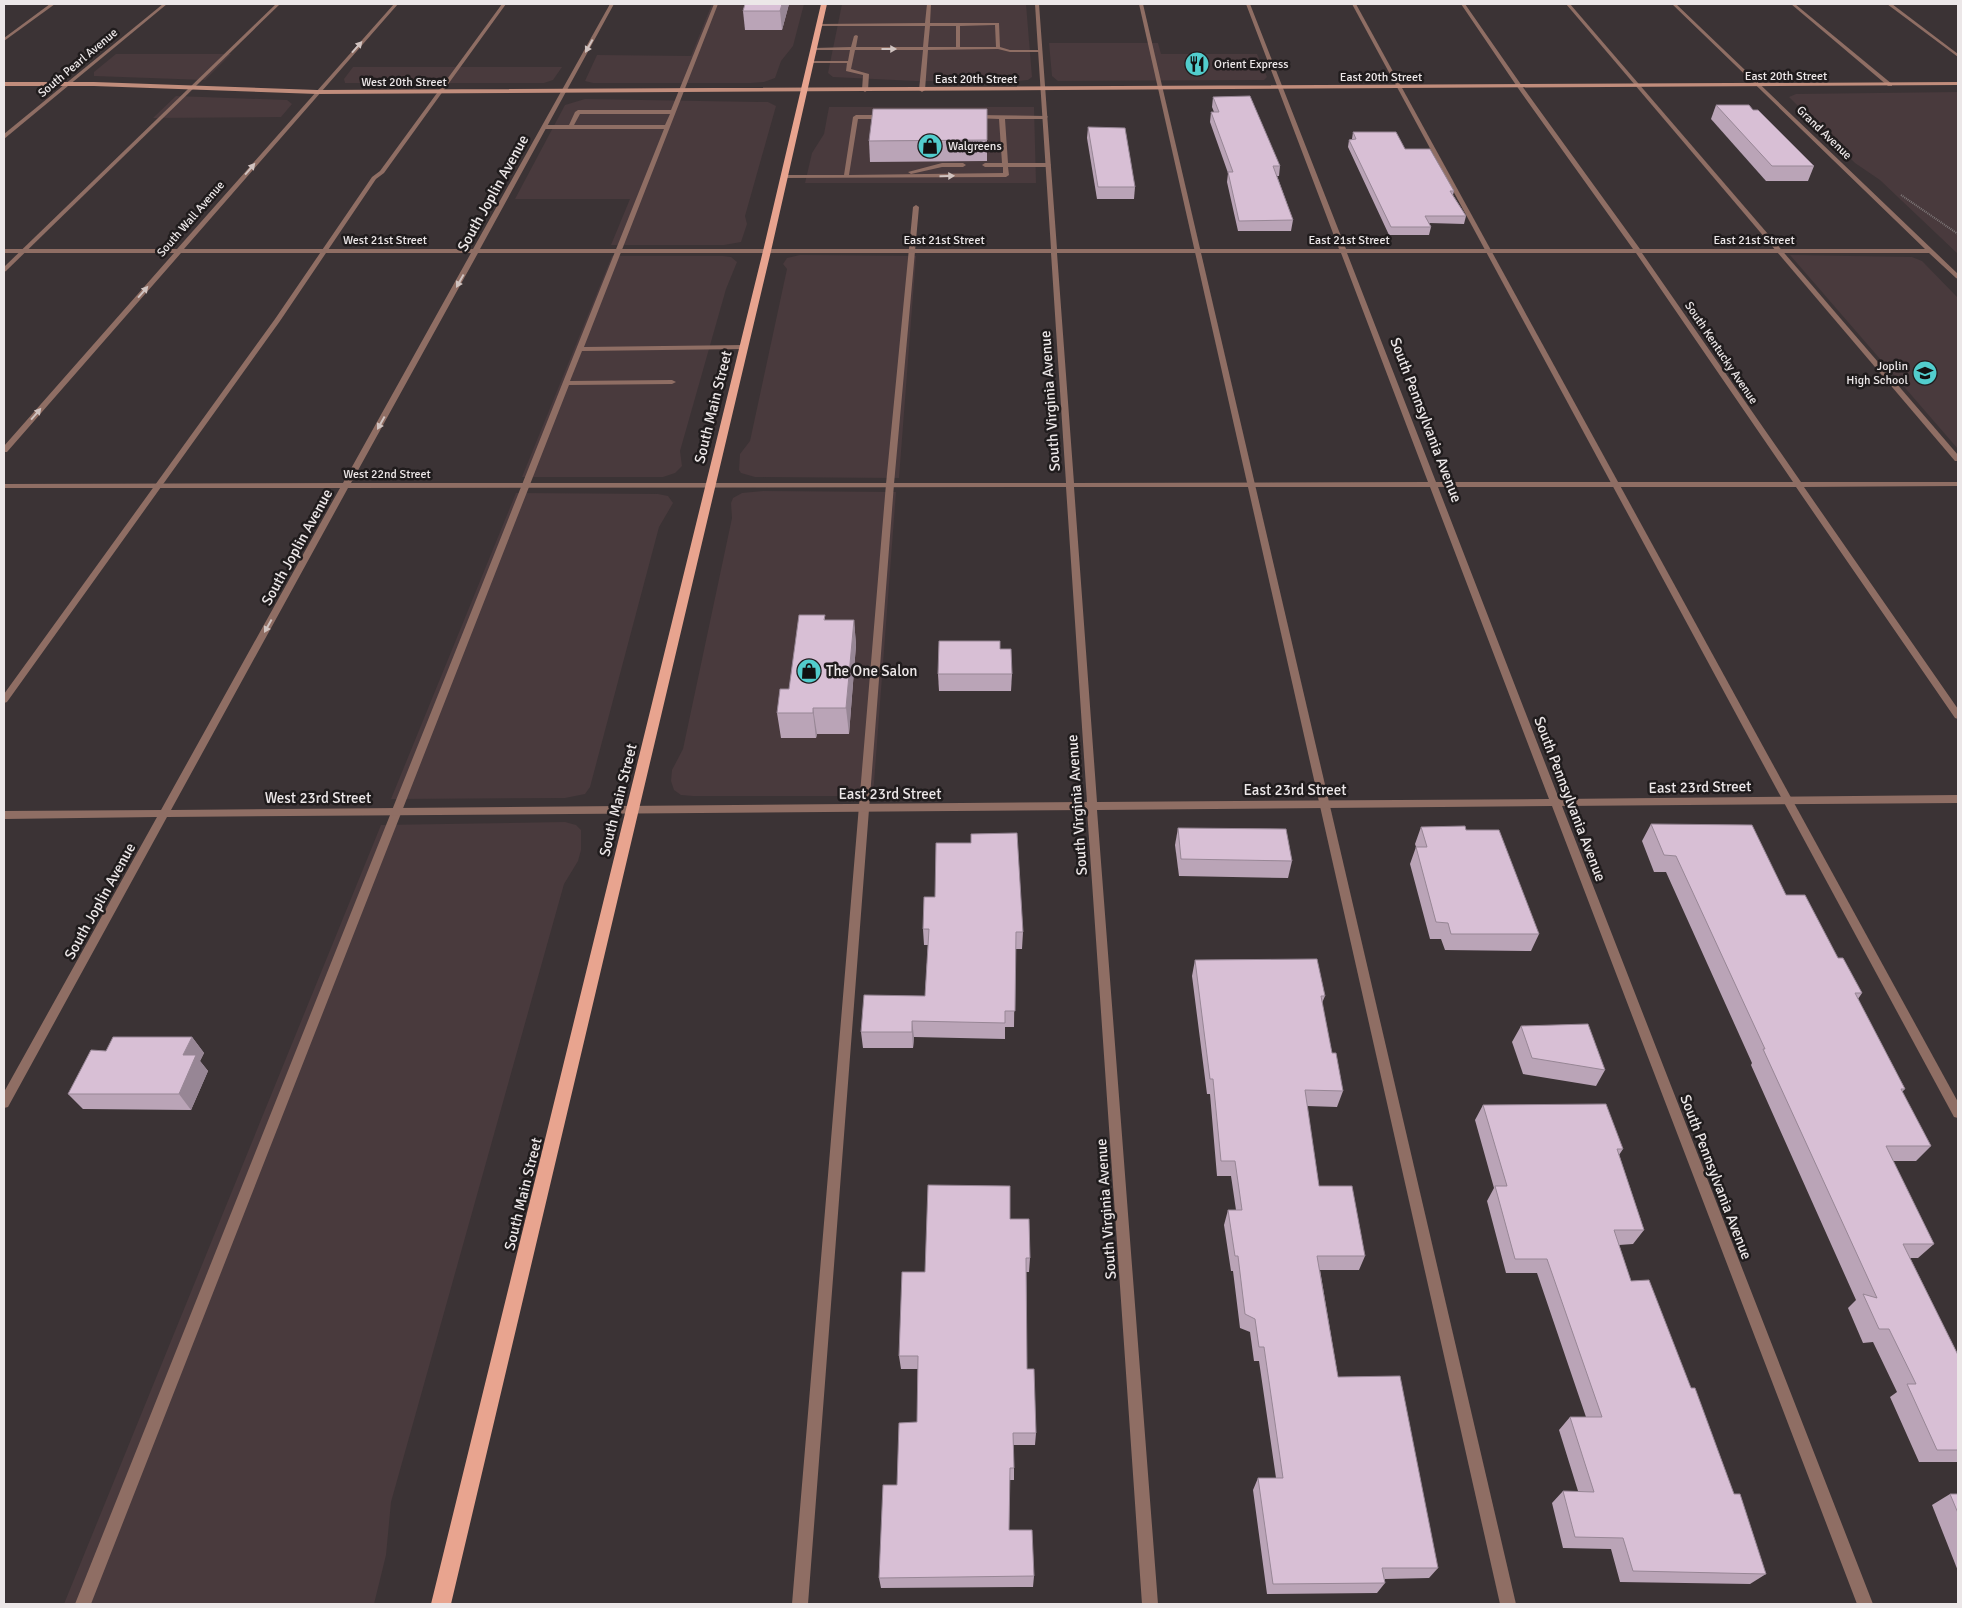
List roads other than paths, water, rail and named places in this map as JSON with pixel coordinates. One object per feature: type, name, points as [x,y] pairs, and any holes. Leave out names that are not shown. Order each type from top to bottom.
[{"type":"main road","name":"South Main Street","points":[[441,1604],[767,251],[824,4]]},
{"type":"main road","name":"West 20th Street","points":[[4,84],[68,84],[317,92],[804,90]]},
{"type":"main road","name":"East 20th Street","points":[[804,90],[1958,84]]},
{"type":"street","points":[[4,40],[53,4]]},
{"type":"street","name":"South Pearl Avenue","points":[[4,137],[165,4]]},
{"type":"street","points":[[4,270],[278,4]]},
{"type":"street","name":"South Wall Avenue","points":[[4,450],[396,4]]},
{"type":"street","points":[[4,700],[325,251],[374,178],[382,172],[390,158],[504,4]]},
{"type":"street","name":"South Joplin Avenue","points":[[4,1103],[612,4]]},
{"type":"street","points":[[83,1604],[716,4]]},
{"type":"street","points":[[922,90],[929,4]]},
{"type":"street","name":"South Virginia Avenue","points":[[1037,4],[1092,807],[1150,1604]]},
{"type":"street","points":[[1141,4],[1508,1604]]},
{"type":"street","name":"South Pennsylvania Avenue","points":[[1248,4],[1435,484],[1555,803],[1865,1604]]},
{"type":"street","points":[[1354,4],[1958,1114]]},
{"type":"street","name":"South Kentucky Avenue","points":[[1464,4],[1520,87],[1638,251],[1958,716]]},
{"type":"street","points":[[1568,4],[1958,459]]},
{"type":"street","name":"Grand Avenue","points":[[1674,4],[1958,277]]},
{"type":"street","points":[[1793,4],[1890,85]]},
{"type":"street","points":[[1888,4],[1958,56]]},
{"type":"street","points":[[958,24],[958,48]]},
{"type":"street","points":[[819,25],[997,24],[998,48]]},
{"type":"street","points":[[856,36],[848,70],[866,74],[864,90]]},
{"type":"street","points":[[814,49],[998,48],[1010,51],[1040,51]]},
{"type":"street","points":[[811,62],[850,62]]},
{"type":"street","points":[[571,127],[578,112],[673,112]]},
{"type":"street","points":[[846,177],[856,117],[895,117]]},
{"type":"street","points":[[964,117],[1045,117]]},
{"type":"street","points":[[784,177],[1006,175],[1002,117]]},
{"type":"street","points":[[545,127],[667,127]]},
{"type":"street","points":[[985,165],[1048,164]]},
{"type":"street","points":[[888,176],[942,165],[963,165]]},
{"type":"street","points":[[800,1604],[890,484],[916,206]]},
{"type":"street","name":"West 21st Street","points":[[4,251],[767,251]]},
{"type":"street","name":"East 21st Street","points":[[767,251],[1932,251]]},
{"type":"street","points":[[579,349],[744,347]]},
{"type":"street","points":[[566,383],[672,382]]},
{"type":"street","name":"West 22nd Street","points":[[4,486],[1958,484]]},
{"type":"street","name":"East 23rd Street","points":[[632,811],[1958,800]]},
{"type":"street","name":"West 23rd Street","points":[[4,815],[632,811]]},
{"type":"place","name":"Orient Express","points":[[1197,64]]},
{"type":"place","name":"Walgreens","points":[[930,146]]},
{"type":"place","name":"Joplin High School","points":[[1925,373]]},
{"type":"place","name":"The One Salon","points":[[809,671]]}]
